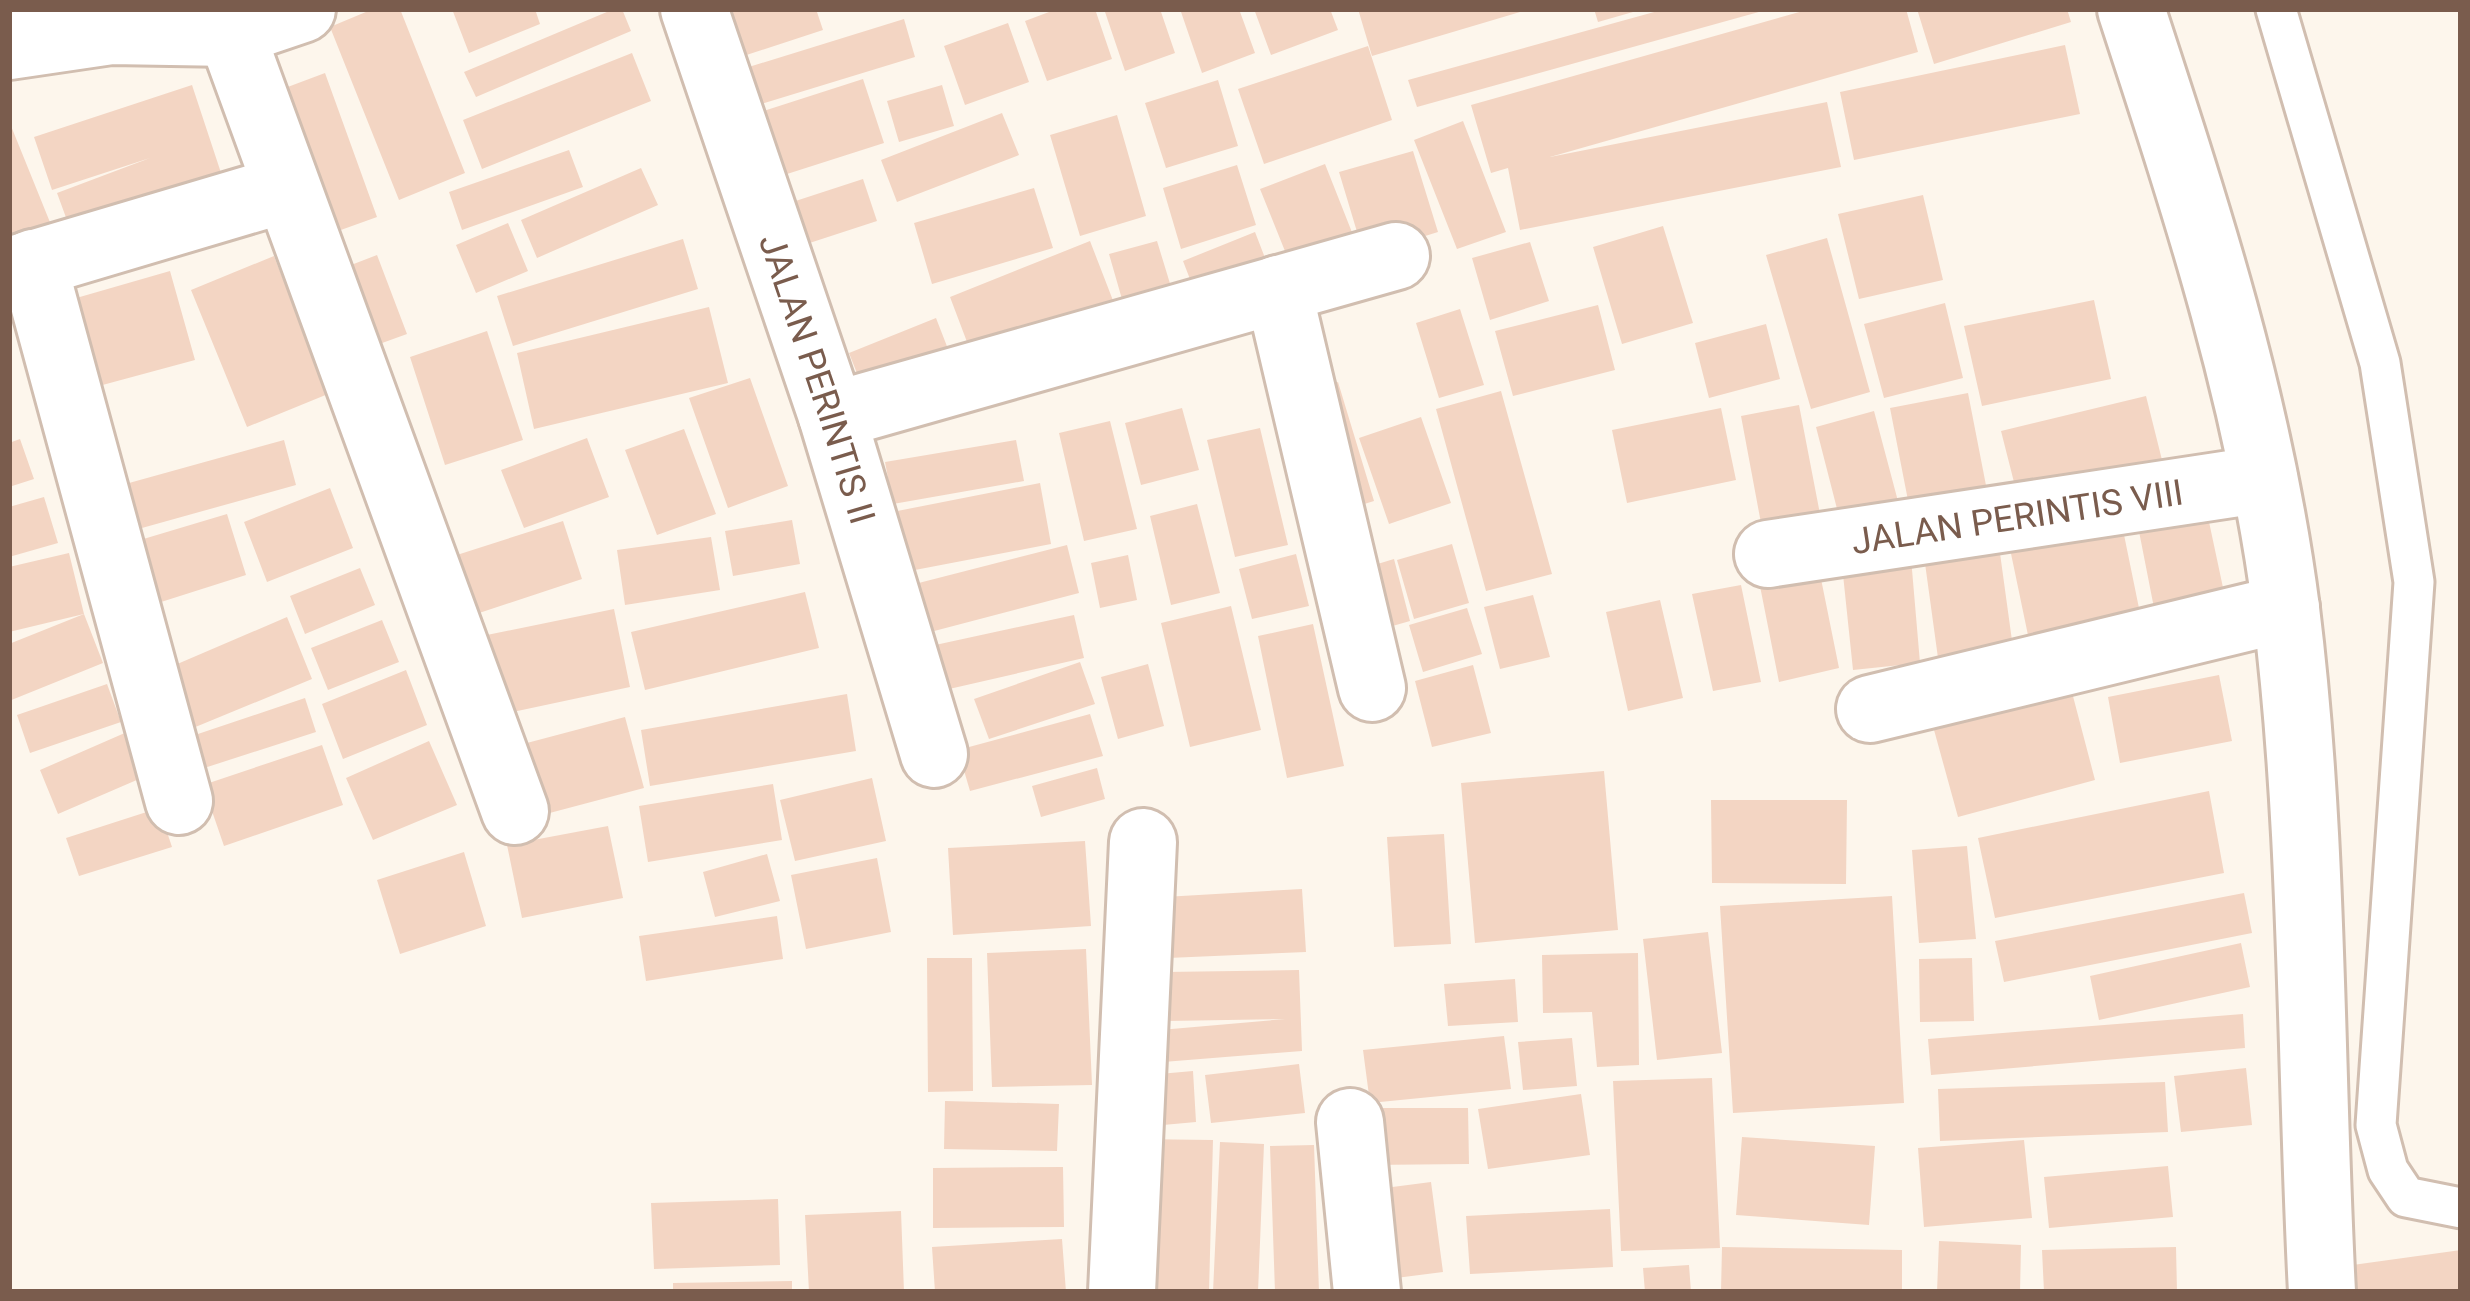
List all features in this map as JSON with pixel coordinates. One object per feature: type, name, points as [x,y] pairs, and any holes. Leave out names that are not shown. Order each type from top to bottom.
[{"type":"street","points":[[9,46],[111,31],[231,33],[302,9]]},
{"type":"street","name":"JALAN PERINTIS II","points":[[694,9],[832,416],[934,754]]},
{"type":"street","points":[[2132,9],[2225,296],[2286,608],[2303,788],[2322,1292]]},
{"type":"street","points":[[231,33],[515,811]]},
{"type":"street","points":[[179,801],[21,267],[285,189]]},
{"type":"street","points":[[832,416],[1396,256]]},
{"type":"street","points":[[1278,289],[1372,688]]},
{"type":"street","name":"JALAN PERINTIS VIII","points":[[1768,554],[2264,479]]},
{"type":"street","points":[[1870,710],[2286,608]]},
{"type":"street","points":[[1122,1292],[1143,842]]},
{"type":"street","points":[[1349,1122],[1367,1292]]},
{"type":"lane","points":[[2276,9],[2380,364],[2414,582],[2376,1124],[2388,1170],[2406,1197],[2461,1208]]},
{"type":"building","points":[[373,9],[400,9],[465,173],[399,200],[330,27]]},
{"type":"building","points":[[452,9],[535,9],[540,24],[469,53]]},
{"type":"building","points":[[622,9],[631,31],[476,97],[464,72]]},
{"type":"building","points":[[707,9],[816,9],[823,30],[719,64]]},
{"type":"building","points":[[1057,9],[1095,9],[1112,59],[1047,81],[1025,21]]},
{"type":"building","points":[[1104,9],[1160,9],[1175,53],[1125,71]]},
{"type":"building","points":[[1180,9],[1239,9],[1255,53],[1202,73]]},
{"type":"building","points":[[1254,9],[1330,9],[1338,30],[1271,55]]},
{"type":"building","points":[[1358,9],[1527,9],[1527,10],[1372,56]]},
{"type":"building","points":[[1594,9],[1640,9],[1640,10],[1598,22]]},
{"type":"building","points":[[1665,9],[1766,10],[1417,107],[1408,80]]},
{"type":"building","points":[[1810,9],[1906,9],[1918,52],[1550,157],[1827,102],[1841,167],[1520,230],[1508,168],[1491,173],[1471,105]]},
{"type":"building","points":[[1917,9],[2067,9],[2071,22],[1934,64]]},
{"type":"building","points":[[904,19],[915,57],[738,111],[726,74]]},
{"type":"building","points":[[1008,23],[1029,82],[965,105],[944,46]]},
{"type":"building","points":[[2065,45],[2080,114],[1854,160],[1840,92]]},
{"type":"building","points":[[1368,46],[1392,120],[1264,164],[1238,89]]},
{"type":"building","points":[[632,53],[651,101],[482,169],[463,120]]},
{"type":"building","points":[[325,73],[377,217],[313,240],[261,97]]},
{"type":"building","points":[[863,79],[884,143],[759,183],[739,119]]},
{"type":"building","points":[[1218,80],[1238,146],[1166,168],[1145,103]]},
{"type":"building","points":[[192,85],[226,188],[75,242],[57,193],[150,158],[52,190],[34,137]]},
{"type":"building","points":[[942,85],[954,126],[899,142],[887,101]]},
{"type":"building","points":[[1002,113],[1019,155],[897,202],[881,160]]},
{"type":"building","points":[[1117,115],[1146,216],[1080,236],[1050,135]]},
{"type":"building","points":[[9,121],[60,247],[9,267]]},
{"type":"building","points":[[1463,121],[1506,232],[1457,249],[1414,140]]},
{"type":"building","points":[[569,150],[583,187],[462,230],[449,192]]},
{"type":"building","points":[[1413,151],[1438,232],[1364,255],[1339,172]]},
{"type":"building","points":[[1325,164],[1357,245],[1293,271],[1260,189]]},
{"type":"building","points":[[1237,165],[1256,225],[1181,249],[1163,188]]},
{"type":"building","points":[[641,168],[658,205],[537,258],[521,220]]},
{"type":"building","points":[[863,179],[877,221],[785,251],[771,209]]},
{"type":"building","points":[[1034,188],[1053,248],[932,284],[914,223]]},
{"type":"building","points":[[1923,195],[1943,280],[1859,299],[1838,214]]},
{"type":"building","points":[[508,223],[528,271],[476,293],[456,245]]},
{"type":"building","points":[[1663,226],[1693,323],[1622,344],[1593,247]]},
{"type":"building","points":[[1255,232],[1272,276],[1200,305],[1183,261]]},
{"type":"building","points":[[1827,238],[1870,392],[1811,409],[1766,255]]},
{"type":"building","points":[[683,239],[698,289],[513,346],[497,296]]},
{"type":"building","points":[[1090,241],[1119,316],[978,371],[950,297]]},
{"type":"building","points":[[1157,241],[1179,313],[1130,327],[1109,254]]},
{"type":"building","points":[[1530,242],[1549,301],[1490,320],[1472,258]]},
{"type":"building","points":[[377,255],[407,334],[349,355],[320,277]]},
{"type":"building","points":[[274,256],[328,394],[247,427],[191,290]]},
{"type":"building","points":[[170,271],[195,360],[84,390],[59,303]]},
{"type":"building","points":[[2094,300],[2111,379],[1982,406],[1964,326]]},
{"type":"building","points":[[1945,303],[1963,378],[1884,398],[1864,324]]},
{"type":"building","points":[[1598,305],[1615,370],[1513,396],[1495,331]]},
{"type":"building","points":[[709,307],[728,383],[534,429],[517,353]]},
{"type":"building","points":[[1460,309],[1484,385],[1439,398],[1416,323]]},
{"type":"building","points":[[936,318],[955,367],[868,401],[849,353]]},
{"type":"building","points":[[1766,324],[1780,379],[1709,398],[1695,343]]},
{"type":"building","points":[[487,331],[523,440],[445,465],[410,357]]},
{"type":"building","points":[[750,378],[788,486],[728,508],[689,398]]},
{"type":"building","points":[[1338,382],[1374,501],[1342,511],[1306,393]]},
{"type":"building","points":[[1501,391],[1552,574],[1486,591],[1436,409]]},
{"type":"building","points":[[1968,393],[1991,511],[1913,526],[1890,408]]},
{"type":"building","points":[[2146,396],[2162,460],[2017,494],[2001,431]]},
{"type":"building","points":[[1799,405],[1825,540],[1766,550],[1741,416]]},
{"type":"building","points":[[1182,408],[1199,470],[1141,485],[1125,423]]},
{"type":"building","points":[[1721,408],[1736,480],[1627,503],[1612,430]]},
{"type":"building","points":[[1874,411],[1903,520],[1844,536],[1816,427]]},
{"type":"building","points":[[1421,417],[1451,503],[1389,524],[1359,438]]},
{"type":"building","points":[[1110,421],[1137,529],[1084,541],[1059,433]]},
{"type":"building","points":[[1260,428],[1288,545],[1235,557],[1207,440]]},
{"type":"building","points":[[684,429],[716,514],[657,535],[625,450]]},
{"type":"building","points":[[587,438],[609,497],[524,528],[501,470]]},
{"type":"building","points":[[20,439],[34,479],[9,487],[9,443]]},
{"type":"building","points":[[284,440],[296,485],[124,533],[111,488]]},
{"type":"building","points":[[1016,440],[1024,481],[893,504],[885,462]]},
{"type":"building","points":[[1040,483],[1051,544],[894,574],[882,514]]},
{"type":"building","points":[[330,488],[353,548],[267,582],[244,522]]},
{"type":"building","points":[[44,497],[58,543],[9,557],[9,507]]},
{"type":"building","points":[[2205,503],[2225,597],[2155,613],[2136,516]]},
{"type":"building","points":[[1197,504],[1220,593],[1171,605],[1150,516]]},
{"type":"building","points":[[227,514],[246,575],[139,609],[120,546]]},
{"type":"building","points":[[792,520],[800,564],[733,576],[725,531]]},
{"type":"building","points":[[2121,520],[2141,618],[2029,640],[2009,544]]},
{"type":"building","points":[[563,521],[582,579],[455,621],[435,562]]},
{"type":"building","points":[[711,537],[720,590],[625,605],[617,550]]},
{"type":"building","points":[[1452,544],[1469,603],[1414,619],[1397,560]]},
{"type":"building","points":[[1067,545],[1079,593],[919,635],[907,586]]},
{"type":"building","points":[[1999,546],[2013,648],[1938,658],[1924,556]]},
{"type":"building","points":[[69,553],[84,614],[9,632],[9,567]]},
{"type":"building","points":[[1296,554],[1309,606],[1252,619],[1239,569]]},
{"type":"building","points":[[1128,555],[1137,600],[1100,608],[1091,563]]},
{"type":"building","points":[[1911,558],[1920,663],[1853,670],[1842,565]]},
{"type":"building","points":[[1394,559],[1410,621],[1368,633],[1351,572]]},
{"type":"building","points":[[1818,564],[1839,668],[1779,682],[1758,576]]},
{"type":"building","points":[[360,568],[375,605],[305,634],[290,596]]},
{"type":"building","points":[[1741,585],[1761,682],[1713,691],[1692,594]]},
{"type":"building","points":[[805,592],[819,648],[645,690],[631,632]]},
{"type":"building","points":[[1533,595],[1550,657],[1500,669],[1484,607]]},
{"type":"building","points":[[1660,600],[1683,698],[1628,711],[1606,612]]},
{"type":"building","points":[[1231,606],[1261,730],[1190,747],[1161,623]]},
{"type":"building","points":[[1467,608],[1482,654],[1423,672],[1409,625]]},
{"type":"building","points":[[614,609],[630,687],[498,715],[482,636]]},
{"type":"building","points":[[84,614],[103,663],[9,701],[9,644]]},
{"type":"building","points":[[1074,615],[1084,658],[936,692],[926,647]]},
{"type":"building","points":[[287,617],[312,679],[193,728],[168,668]]},
{"type":"building","points":[[382,620],[399,662],[328,690],[311,648]]},
{"type":"building","points":[[1313,624],[1344,766],[1287,778],[1258,636]]},
{"type":"building","points":[[1080,662],[1095,704],[989,739],[974,699]]},
{"type":"building","points":[[1148,664],[1164,726],[1118,739],[1101,677]]},
{"type":"building","points":[[1473,665],[1491,733],[1432,747],[1415,681]]},
{"type":"building","points":[[406,670],[427,725],[343,759],[322,704]]},
{"type":"building","points":[[2219,675],[2232,741],[2120,763],[2108,697]]},
{"type":"building","points":[[2069,681],[2095,780],[1958,817],[1931,719]]},
{"type":"building","points":[[107,684],[121,722],[30,753],[17,715]]},
{"type":"building","points":[[847,694],[856,751],[650,786],[641,730]]},
{"type":"building","points":[[305,698],[316,732],[198,770],[186,738]]},
{"type":"building","points":[[1090,714],[1103,756],[970,791],[958,750]]},
{"type":"building","points":[[625,717],[644,788],[527,819],[508,748]]},
{"type":"building","points":[[127,732],[146,776],[58,814],[40,770]]},
{"type":"building","points":[[429,741],[457,805],[373,840],[346,778]]},
{"type":"building","points":[[322,745],[343,805],[224,846],[203,785]]},
{"type":"building","points":[[1097,768],[1105,799],[1041,817],[1032,786]]},
{"type":"building","points":[[1604,771],[1618,930],[1475,943],[1461,783]]},
{"type":"building","points":[[872,778],[886,841],[795,861],[780,800]]},
{"type":"building","points":[[773,784],[782,840],[648,862],[639,806]]},
{"type":"building","points":[[2209,791],[2224,873],[1995,918],[1978,838]]},
{"type":"building","points":[[1711,800],[1847,800],[1846,884],[1712,883]]},
{"type":"building","points":[[159,808],[172,847],[79,876],[66,838]]},
{"type":"building","points":[[608,826],[623,898],[522,918],[507,845]]},
{"type":"building","points":[[1444,834],[1451,944],[1394,947],[1387,837]]},
{"type":"building","points":[[1085,841],[1091,926],[953,935],[948,848]]},
{"type":"building","points":[[1967,846],[1976,939],[1919,943],[1912,850]]},
{"type":"building","points":[[464,852],[486,926],[400,954],[377,880]]},
{"type":"building","points":[[767,854],[780,901],[715,917],[703,872]]},
{"type":"building","points":[[877,858],[891,932],[806,949],[791,875]]},
{"type":"building","points":[[1302,889],[1306,952],[1168,958],[1164,897]]},
{"type":"building","points":[[2244,893],[2252,933],[2004,982],[1995,941]]},
{"type":"building","points":[[1892,896],[1904,1103],[1733,1113],[1720,906]]},
{"type":"building","points":[[777,916],[783,959],[646,981],[639,936]]},
{"type":"building","points":[[1708,932],[1722,1053],[1657,1060],[1643,939]]},
{"type":"building","points":[[2241,943],[2250,987],[2099,1020],[2090,976]]},
{"type":"building","points":[[1086,949],[1092,1085],[992,1087],[987,953]]},
{"type":"building","points":[[1638,953],[1639,1065],[1597,1067],[1592,1012],[1543,1013],[1542,955]]},
{"type":"building","points":[[927,958],[972,958],[973,1091],[928,1092]]},
{"type":"building","points":[[1972,958],[1974,1021],[1920,1022],[1919,959]]},
{"type":"building","points":[[1299,970],[1302,1051],[1163,1062],[1160,1030],[1285,1019],[1166,1021],[1165,972]]},
{"type":"building","points":[[1515,979],[1518,1022],[1448,1026],[1444,984]]},
{"type":"building","points":[[2243,1014],[2245,1048],[1931,1075],[1928,1039]]},
{"type":"building","points":[[1504,1036],[1511,1089],[1370,1103],[1363,1050]]},
{"type":"building","points":[[1572,1038],[1577,1086],[1523,1090],[1518,1042]]},
{"type":"building","points":[[1299,1064],[1305,1113],[1211,1123],[1205,1075]]},
{"type":"building","points":[[2246,1068],[2252,1125],[2181,1132],[2174,1076]]},
{"type":"building","points":[[1193,1071],[1196,1122],[1141,1127],[1137,1076]]},
{"type":"building","points":[[1712,1078],[1720,1248],[1621,1251],[1613,1081]]},
{"type":"building","points":[[2165,1082],[2168,1132],[1940,1141],[1938,1089]]},
{"type":"building","points":[[1581,1094],[1590,1155],[1488,1169],[1478,1109]]},
{"type":"building","points":[[945,1101],[1059,1104],[1057,1151],[944,1149]]},
{"type":"building","points":[[1367,1108],[1468,1108],[1469,1164],[1368,1165]]},
{"type":"building","points":[[1742,1137],[1875,1146],[1869,1225],[1736,1215]]},
{"type":"building","points":[[1135,1139],[1213,1140],[1209,1292],[1133,1292]]},
{"type":"building","points":[[2024,1140],[2032,1218],[1924,1227],[1918,1148]]},
{"type":"building","points":[[1220,1142],[1264,1144],[1258,1292],[1213,1292]]},
{"type":"building","points":[[1314,1145],[1319,1292],[1275,1292],[1270,1146]]},
{"type":"building","points":[[2168,1166],[2173,1217],[2049,1228],[2044,1177]]},
{"type":"building","points":[[1063,1167],[1064,1227],[933,1228],[933,1168]]},
{"type":"building","points":[[1431,1182],[1443,1272],[1388,1279],[1377,1189]]},
{"type":"building","points":[[778,1199],[780,1265],[654,1269],[651,1203]]},
{"type":"building","points":[[1610,1209],[1613,1267],[1470,1274],[1466,1216]]},
{"type":"building","points":[[901,1211],[904,1292],[809,1292],[805,1215]]},
{"type":"building","points":[[1062,1239],[1066,1292],[935,1292],[932,1247]]},
{"type":"building","points":[[1939,1241],[2021,1245],[2020,1292],[1937,1292]]},
{"type":"building","points":[[1722,1247],[1902,1250],[1902,1292],[1721,1292]]},
{"type":"building","points":[[2176,1247],[2177,1292],[2044,1292],[2042,1250]]},
{"type":"building","points":[[2461,1250],[2461,1292],[2335,1292],[2331,1268]]},
{"type":"building","points":[[1689,1265],[1691,1292],[1645,1292],[1643,1268]]},
{"type":"building","points":[[792,1281],[792,1292],[673,1292],[673,1283]]}]
